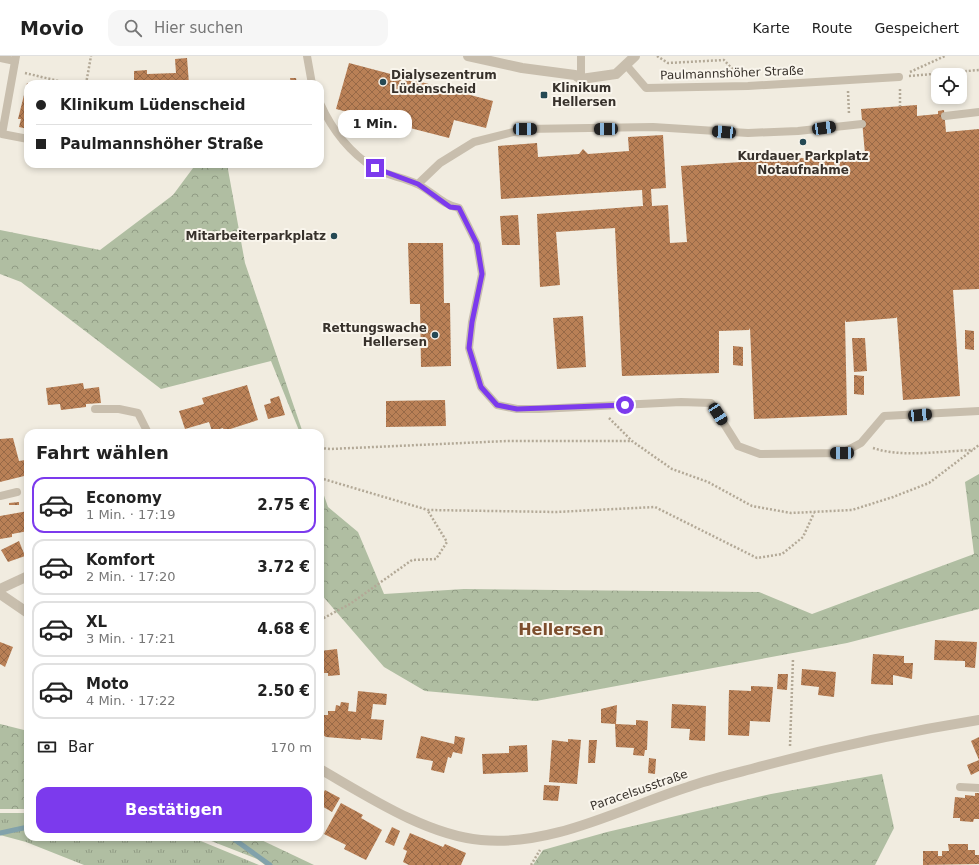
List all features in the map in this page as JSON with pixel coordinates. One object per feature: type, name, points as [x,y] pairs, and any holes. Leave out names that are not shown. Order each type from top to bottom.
[{"type":"street","points":[[468,56],[522,68],[576,75],[582,79],[616,74],[627,66],[635,56]]},
{"type":"street","points":[[0,589],[24,578]]},
{"type":"street","points":[[0,594],[24,610]]},
{"type":"street","name":"Paracelsusstraße","points":[[324,772],[404,816],[449,833],[481,840],[519,841],[549,836],[689,786],[790,759],[912,731],[979,720]]},
{"type":"lane","points":[[307,56],[311,80]]},
{"type":"lane","points":[[581,56],[582,79]]},
{"type":"lane","points":[[0,58],[15,59],[2,134],[24,138]]},
{"type":"lane","name":"Paulmannshöher Straße","points":[[627,66],[646,88],[748,86],[899,77]]},
{"type":"lane","points":[[324,112],[329,123],[348,147],[375,168],[418,184],[450,207],[459,208],[477,244],[482,274],[472,322],[469,348],[481,387],[497,405],[517,409],[680,402],[711,403],[738,446],[760,454],[842,453],[861,443],[884,416],[979,411]]},
{"type":"lane","points":[[945,116],[979,112]]},
{"type":"lane","points":[[418,184],[440,163],[474,142],[525,129],[653,127],[748,133],[798,131],[850,124],[862,124]]},
{"type":"lane","points":[[95,409],[119,409],[138,413],[146,429]]},
{"type":"lane","points":[[0,496],[17,492]]},
{"type":"lane","points":[[960,787],[979,788]]},
{"type":"path","points":[[87,80],[91,56]]},
{"type":"path","points":[[657,56],[668,63],[724,60],[748,86]]},
{"type":"path","points":[[899,77],[945,56]]},
{"type":"path","points":[[967,72],[979,70]]},
{"type":"path","points":[[13,71],[53,80]]},
{"type":"path","points":[[899,77],[931,75]]},
{"type":"path","points":[[848,81],[850,124]]},
{"type":"path","points":[[598,406],[632,441],[672,468],[708,482],[752,506],[791,513],[814,514],[852,510],[929,483],[979,445]]},
{"type":"path","points":[[324,449],[330,450],[507,441],[632,441]]},
{"type":"path","points":[[861,443],[883,451],[897,452],[973,450]]},
{"type":"path","points":[[324,479],[428,510],[556,512],[655,507],[757,558],[782,554],[803,537],[814,514]]},
{"type":"path","points":[[324,618],[350,604],[412,560],[436,559],[447,542],[434,517],[428,510]]},
{"type":"path","points":[[790,759],[793,659]]},
{"type":"green space","points":[[193,168],[228,168],[245,263],[302,429],[298,429],[271,361],[161,389],[21,282],[0,274],[0,230],[100,250],[173,195]]},
{"type":"green space","points":[[979,474],[979,609],[847,643],[536,701],[425,691],[384,667],[324,598],[324,496],[328,507],[358,532],[384,594],[464,589],[759,592],[812,614],[974,554],[965,482]]},
{"type":"green space","points":[[0,724],[24,730],[24,809],[0,809]]},
{"type":"green space","points":[[882,774],[894,828],[875,865],[533,865],[543,850],[607,832],[771,794]]},
{"type":"green space","points":[[0,813],[24,813],[24,841],[201,841],[259,865],[84,865],[26,842],[0,835]]},
{"type":"green space","points":[[211,841],[263,841],[314,865],[265,865],[257,859]]},
{"type":"building","points":[[187,58],[189,80],[134,80],[134,71],[147,70],[147,74],[176,73],[175,59]]},
{"type":"building","name":"Dialysezentrum Lüdenscheid","points":[[349,63],[493,101],[486,128],[454,120],[449,138],[336,109]]},
{"type":"building","points":[[290,78],[296,78],[296,80],[290,80]]},
{"type":"building","points":[[24,95],[24,128],[19,127],[21,119],[18,119]]},
{"type":"building","points":[[917,105],[917,116],[938,114],[938,111],[944,110],[946,132],[979,129],[979,289],[953,290],[960,396],[903,400],[897,317],[846,322],[845,320],[847,415],[754,419],[750,328],[749,330],[719,331],[719,373],[622,376],[615,228],[556,232],[560,285],[540,287],[537,214],[643,206],[642,190],[501,199],[498,146],[537,143],[538,157],[579,154],[583,149],[588,154],[629,151],[628,137],[663,135],[666,188],[651,189],[652,206],[668,205],[670,243],[687,242],[681,166],[865,154],[861,109]]},
{"type":"building","points":[[518,215],[520,245],[502,245],[500,216]]},
{"type":"building","points":[[408,243],[443,243],[444,303],[450,303],[451,366],[421,367],[420,304],[410,304]]},
{"type":"building","points":[[583,316],[586,367],[557,369],[553,318]]},
{"type":"building","points":[[965,330],[974,331],[974,350],[965,349]]},
{"type":"building","points":[[852,338],[865,338],[867,371],[854,372]]},
{"type":"building","points":[[733,346],[743,347],[743,366],[733,365]]},
{"type":"building","points":[[854,375],[864,376],[864,395],[854,394]]},
{"type":"building","points":[[83,383],[84,389],[99,387],[101,403],[86,404],[86,407],[61,410],[60,404],[48,405],[46,388]]},
{"type":"building","points":[[247,385],[258,420],[230,429],[211,429],[209,422],[185,429],[179,411],[204,404],[202,398]]},
{"type":"building","points":[[279,396],[285,415],[268,419],[264,405],[271,403],[270,399]]},
{"type":"building","points":[[445,400],[446,426],[386,427],[386,401]]},
{"type":"building","points":[[13,438],[19,461],[24,460],[24,476],[0,482],[0,439]]},
{"type":"building","points":[[19,502],[19,505],[9,505],[9,503]]},
{"type":"building","points":[[24,512],[24,532],[12,534],[12,537],[0,539],[0,516]]},
{"type":"building","points":[[19,541],[24,556],[8,562],[1,550]]},
{"type":"building","points":[[935,640],[977,642],[975,668],[965,667],[965,661],[934,660]]},
{"type":"building","points":[[0,642],[13,647],[5,667],[0,664]]},
{"type":"building","points":[[337,649],[340,675],[328,676],[328,673],[324,673],[324,651]]},
{"type":"building","points":[[873,654],[904,656],[904,663],[913,663],[912,679],[893,675],[893,685],[871,684]]},
{"type":"building","points":[[802,669],[836,672],[834,697],[818,695],[819,687],[801,685]]},
{"type":"building","points":[[778,674],[788,674],[787,690],[777,689]]},
{"type":"building","points":[[751,686],[773,687],[770,722],[750,721],[749,736],[728,735],[729,690],[751,691]]},
{"type":"building","points":[[358,691],[387,694],[386,705],[373,704],[371,719],[384,720],[382,740],[361,738],[361,740],[324,736],[324,715],[328,715],[328,711],[335,711],[336,705],[340,706],[341,702],[349,703],[348,711],[356,712]]},
{"type":"building","points":[[672,704],[706,706],[705,741],[689,740],[690,729],[671,728]]},
{"type":"building","points":[[617,705],[616,724],[636,725],[636,720],[648,721],[647,750],[645,750],[644,756],[633,755],[634,748],[616,747],[615,724],[601,723],[601,709]]},
{"type":"building","points":[[421,736],[454,744],[455,736],[465,738],[462,754],[453,752],[451,758],[448,757],[444,773],[431,770],[433,761],[416,758]]},
{"type":"building","points":[[979,737],[979,760],[971,741]]},
{"type":"building","points":[[568,739],[581,740],[577,784],[549,782],[552,740],[568,742]]},
{"type":"building","points":[[589,740],[597,740],[595,763],[588,763]]},
{"type":"building","points":[[527,745],[528,772],[483,774],[482,754],[509,753],[509,746]]},
{"type":"building","points":[[649,758],[656,759],[655,774],[648,773]]},
{"type":"building","points":[[979,760],[979,771],[971,775],[967,765]]},
{"type":"building","points":[[544,785],[560,786],[558,801],[543,800]]},
{"type":"building","points":[[325,790],[340,798],[332,812],[324,807]]},
{"type":"building","points":[[975,793],[979,793],[979,819],[974,819],[973,822],[960,821],[960,818],[953,818],[955,797],[965,798],[965,795],[975,796]]},
{"type":"building","points":[[341,803],[363,815],[361,818],[382,830],[366,860],[344,849],[346,845],[324,834]]},
{"type":"building","points":[[392,827],[400,831],[394,846],[385,842]]},
{"type":"building","points":[[410,833],[443,847],[445,844],[466,853],[461,865],[409,865],[403,862],[407,851],[403,849]]},
{"type":"building","points":[[948,844],[968,844],[968,850],[975,850],[975,855],[979,855],[979,864],[923,865],[923,851],[938,851],[938,856],[942,856],[942,851],[949,851]]},
{"type":"waterway","points":[[0,833],[24,828]]},
{"type":"waterway","points":[[237,841],[270,865]]},
{"type":"place","name":"Dialysezentrum Lüdenscheid","points":[[383,82]]},
{"type":"place","name":"Klinikum Hellersen","points":[[544,95]]},
{"type":"place","name":"Kurdauer Parkplatz Notaufnahme","points":[[803,142]]},
{"type":"place","name":"Mitarbeiterparkplatz","points":[[334,236]]},
{"type":"place","name":"Rettungswache Hellersen","points":[[435,335]]},
{"type":"district","name":"Hellersen","points":[[561,629]]},
{"type":"route","points":[[375,168],[418,184],[450,207],[459,208],[477,244],[482,274],[472,322],[469,348],[481,387],[497,405],[517,409],[539,409],[625,405]]}]
